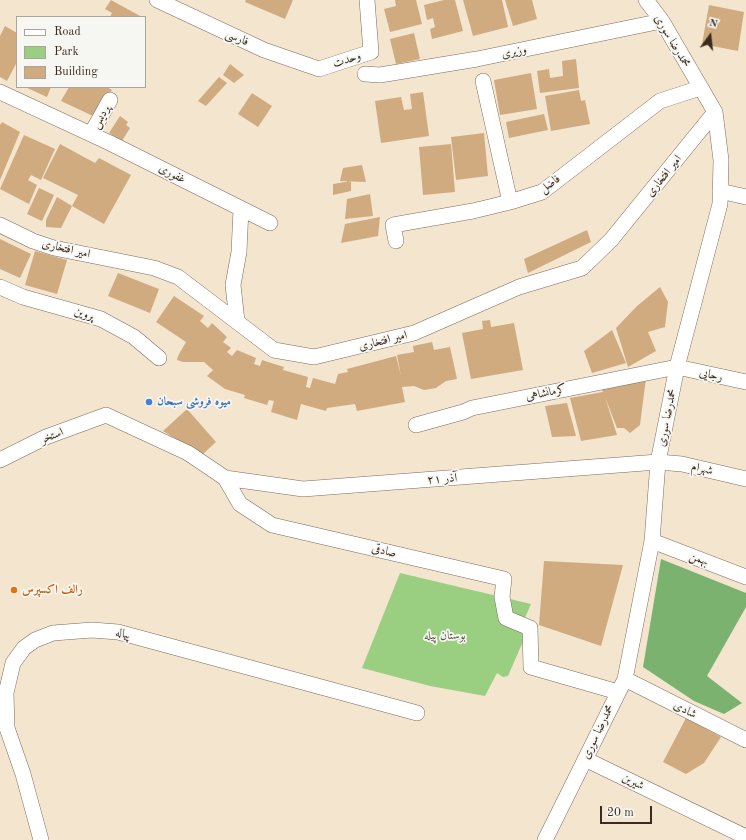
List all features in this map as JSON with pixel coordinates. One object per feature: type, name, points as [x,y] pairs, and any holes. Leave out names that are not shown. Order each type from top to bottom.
[{"type":"street","name":"فارسی","points":[[157,0],[264,50],[319,69]]},
{"type":"street","name":"وحدت","points":[[319,69],[371,52],[367,0]]},
{"type":"street","name":"محمدرضا سوری","points":[[545,840],[621,686],[652,541],[658,462],[677,367],[720,204],[721,160],[715,112],[662,22],[646,0]]},
{"type":"street","name":"وزیری","points":[[365,74],[380,74],[477,59],[662,22]]},
{"type":"street","points":[[483,81],[510,202]]},
{"type":"street","name":"فاضل","points":[[396,241],[393,225],[466,212],[510,202],[542,192],[660,101],[700,88]]},
{"type":"street","name":"غفوری","points":[[0,92],[91,134],[270,223]]},
{"type":"street","name":"پردیس","points":[[91,134],[110,100]]},
{"type":"street","name":"امیر افتخاری","points":[[0,225],[33,241],[54,248],[154,268],[178,277],[274,350],[314,357],[414,333],[519,287],[582,268],[611,240],[715,112]]},
{"type":"street","points":[[720,191],[746,197]]},
{"type":"street","points":[[237,321],[232,285],[239,252],[241,209]]},
{"type":"street","name":"پروین","points":[[0,287],[23,297],[101,319],[134,337],[159,358]]},
{"type":"street","name":"رجایی","points":[[677,367],[746,382]]},
{"type":"street","name":"کرمانشاهی","points":[[416,425],[464,412],[472,408],[677,367]]},
{"type":"street","name":"استخر","points":[[0,460],[46,437],[106,415]]},
{"type":"street","name":"صادقی","points":[[106,415],[188,454],[225,478],[240,504],[272,525],[504,579],[502,597],[506,618],[530,628],[531,667],[534,670],[621,686]]},
{"type":"street","name":"۲۱ آذر","points":[[225,478],[303,489],[658,462]]},
{"type":"street","name":"شهرام","points":[[658,462],[682,464],[746,479]]},
{"type":"street","name":"بهمن","points":[[652,541],[746,577]]},
{"type":"street","name":"پیاله","points":[[41,840],[23,774],[7,728],[6,693],[13,663],[24,648],[35,640],[53,633],[92,630],[118,632],[417,713]]},
{"type":"street","name":"شادی","points":[[621,686],[746,740]]},
{"type":"street","name":"شیرین","points":[[585,758],[746,836]]},
{"type":"green space","points":[[661,559],[746,593],[746,607],[707,676],[742,703],[724,714],[694,701],[643,667]]},
{"type":"green space","name":"بوستان پیله","points":[[400,573],[531,604],[524,620],[528,630],[508,676],[503,677],[497,673],[485,696],[430,686],[362,668]]},
{"type":"building","points":[[111,0],[140,16],[110,16],[112,13],[105,9]]},
{"type":"building","points":[[246,0],[293,0],[285,19],[245,2]]},
{"type":"building","points":[[395,0],[416,0],[422,24],[390,32],[384,9],[396,6]]},
{"type":"building","points":[[444,0],[455,0],[463,31],[432,39],[430,29],[435,27],[433,18],[427,20],[424,5]]},
{"type":"building","points":[[463,0],[502,0],[508,27],[473,36]]},
{"type":"building","points":[[505,0],[532,0],[537,19],[513,26]]},
{"type":"building","points":[[709,5],[744,12],[738,51],[702,44]]},
{"type":"building","points":[[5,26],[16,32],[16,64],[7,81],[0,77],[0,36]]},
{"type":"building","points":[[414,33],[420,59],[396,64],[390,39]]},
{"type":"building","points":[[576,59],[579,88],[540,93],[537,71],[549,69],[550,78],[563,76],[562,61]]},
{"type":"building","points":[[230,64],[244,75],[234,83],[223,75]]},
{"type":"building","points":[[531,73],[537,109],[500,115],[494,80]]},
{"type":"building","points":[[219,77],[227,83],[206,106],[198,101]]},
{"type":"building","points":[[27,88],[51,88],[47,97]]},
{"type":"building","points":[[68,88],[109,88],[112,90],[93,116],[61,101]]},
{"type":"building","points":[[579,90],[581,101],[585,100],[590,124],[551,131],[545,96]]},
{"type":"building","points":[[423,92],[429,136],[381,143],[375,101],[401,97],[404,110],[412,109],[410,94]]},
{"type":"building","points":[[252,93],[272,106],[258,127],[238,114]]},
{"type":"building","points":[[544,114],[548,130],[509,138],[506,122]]},
{"type":"building","points":[[120,116],[128,122],[126,125],[130,128],[122,141],[109,133]]},
{"type":"building","points":[[2,122],[20,132],[0,180],[0,125]]},
{"type":"building","points":[[484,133],[488,176],[456,180],[451,137]]},
{"type":"building","points":[[24,135],[55,149],[41,180],[31,175],[28,180],[37,185],[29,204],[0,189]]},
{"type":"building","points":[[60,144],[95,163],[99,158],[131,175],[104,224],[72,206],[78,195],[43,178]]},
{"type":"building","points":[[451,144],[455,192],[423,195],[419,147]]},
{"type":"building","points":[[362,165],[366,182],[340,181],[343,168]]},
{"type":"building","points":[[351,181],[351,191],[333,195],[333,184]]},
{"type":"building","points":[[39,188],[54,195],[42,221],[27,214]]},
{"type":"building","points":[[370,194],[373,216],[345,219],[347,199]]},
{"type":"building","points":[[57,197],[72,206],[61,228],[46,227],[46,220]]},
{"type":"building","points":[[380,217],[378,236],[341,243],[345,224]]},
{"type":"building","points":[[587,230],[591,242],[528,273],[524,259]]},
{"type":"building","points":[[0,239],[31,254],[20,278],[0,269]]},
{"type":"building","points":[[35,251],[67,260],[57,294],[25,285]]},
{"type":"building","points":[[118,273],[159,289],[150,313],[108,296]]},
{"type":"building","points":[[660,287],[668,302],[665,327],[648,332],[656,351],[628,367],[616,328],[637,306]]},
{"type":"building","points":[[174,296],[204,316],[200,321],[208,328],[212,323],[227,337],[223,342],[231,348],[227,352],[232,356],[237,350],[256,358],[254,364],[260,366],[262,360],[284,367],[283,370],[308,377],[306,387],[310,388],[313,378],[335,384],[338,374],[348,372],[347,369],[396,356],[401,376],[397,355],[414,352],[413,346],[432,342],[434,350],[450,347],[457,379],[446,381],[436,388],[424,390],[414,386],[402,387],[405,402],[357,411],[355,404],[327,408],[326,411],[301,404],[297,420],[271,412],[274,401],[269,400],[267,405],[244,398],[245,395],[225,389],[207,376],[213,370],[204,362],[183,362],[177,360],[186,342],[156,322]]},
{"type":"building","points":[[490,320],[491,327],[514,323],[523,370],[471,379],[462,333],[483,329],[482,321]]},
{"type":"building","points":[[612,330],[626,363],[592,373],[584,351]]},
{"type":"building","points":[[646,378],[640,425],[630,433],[624,428],[617,428],[605,397],[617,435],[581,441],[570,398],[603,392],[601,388]]},
{"type":"building","points":[[567,403],[576,436],[552,437],[545,406]]},
{"type":"building","points":[[187,409],[216,442],[202,455],[163,431]]},
{"type":"building","points":[[544,561],[623,565],[601,646],[539,625]]},
{"type":"building","points":[[686,718],[721,737],[704,763],[686,774],[663,762]]},
{"type":"place","name":"میوه فروشی سبحان","points":[[149,402]]},
{"type":"place","name":"رالف اکسپرس","points":[[14,590]]}]
